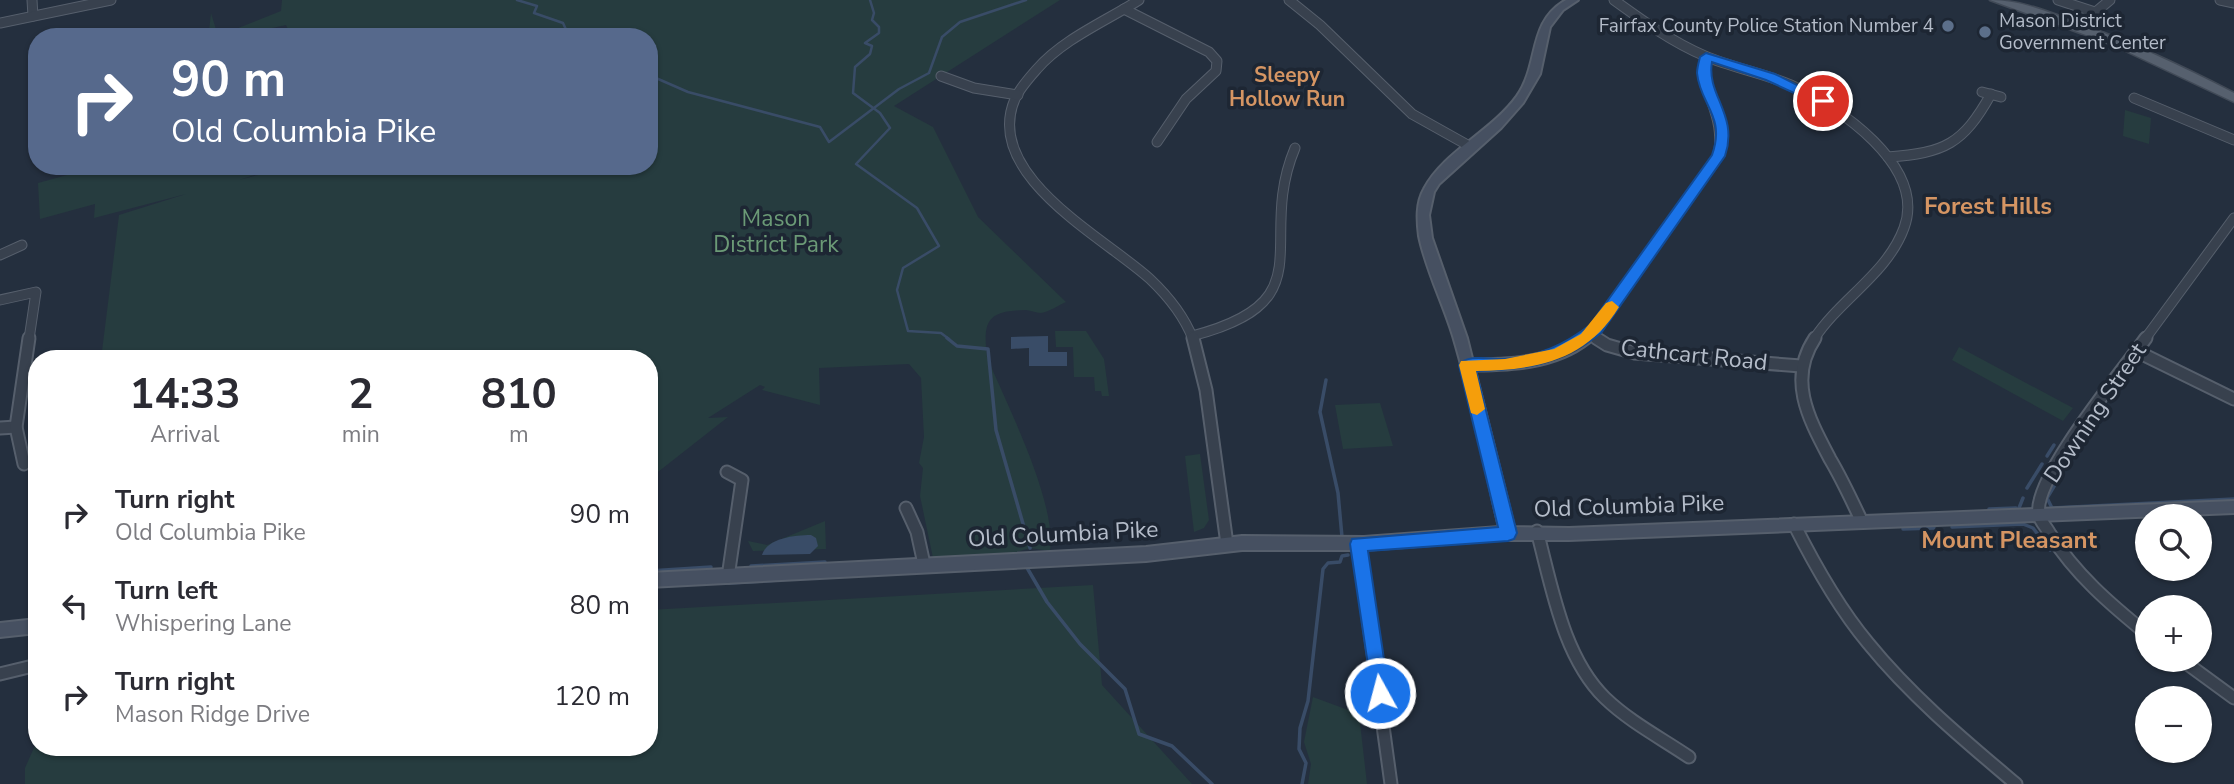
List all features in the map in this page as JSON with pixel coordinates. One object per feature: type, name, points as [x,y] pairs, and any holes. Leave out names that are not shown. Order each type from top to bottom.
[{"type":"main road","points":[[1996,0],[2083,24],[2234,98]]},
{"type":"main road","points":[[2023,0],[2166,54],[2234,88]]},
{"type":"street","points":[[32,0],[33,16]]},
{"type":"street","points":[[0,23],[111,0]]},
{"type":"street","points":[[1139,0],[1046,61],[1029,77],[1018,95],[1010,132],[1016,155],[1030,180],[1053,203],[1159,288],[1174,304],[1192,336],[1203,369],[1227,544]]},
{"type":"street","points":[[1289,0],[1318,22],[1405,108],[1431,127],[1471,147]]},
{"type":"street","points":[[1508,533],[1467,365],[1426,238],[1423,215],[1434,182],[1508,113],[1524,94],[1536,70],[1545,23],[1558,8],[1573,0]]},
{"type":"street","points":[[1614,0],[1706,57],[1771,77],[1823,101],[1865,132],[1888,157],[1899,175],[1908,202],[1902,240],[1811,342],[1801,366],[1800,381],[1805,410],[1862,522]]},
{"type":"street","points":[[2058,0],[2098,13]]},
{"type":"street","points":[[2083,24],[2110,0]]},
{"type":"street","points":[[2220,0],[2234,3]]},
{"type":"street","points":[[1124,9],[1209,52],[1217,61],[1216,71],[1186,99],[1157,142]]},
{"type":"street","points":[[1467,365],[1505,365],[1543,358],[1572,347],[1590,334],[1718,156],[1722,145],[1722,124],[1703,73],[1706,57]]},
{"type":"street","points":[[941,76],[974,88],[1018,95]]},
{"type":"street","points":[[1888,157],[1927,154],[1951,147],[1968,134],[1992,94]]},
{"type":"street","points":[[2134,98],[2234,140]]},
{"type":"street","points":[[1192,336],[1240,321],[1255,312],[1272,294],[1279,272],[1280,197],[1283,179],[1295,148]]},
{"type":"street","name":"Downing Street","points":[[2039,516],[2040,494],[2055,465],[2234,218]]},
{"type":"street","points":[[0,246],[22,245],[0,255]]},
{"type":"street","points":[[0,300],[36,292],[16,427],[24,464]]},
{"type":"street","name":"Cathcart Road","points":[[1590,334],[1607,345],[1635,353],[1801,366]]},
{"type":"street","points":[[2136,351],[2234,399]]},
{"type":"street","points":[[0,428],[16,427]]},
{"type":"street","points":[[727,472],[742,481],[728,577]]},
{"type":"street","name":"Old Columbia Pike","points":[[658,580],[1159,553],[1200,545],[1284,542],[1359,544],[1537,531],[1569,534],[2234,507]]},
{"type":"street","points":[[906,508],[917,532],[924,564]]},
{"type":"street","points":[[2039,516],[2063,553],[2084,578],[2105,600],[2135,624]]},
{"type":"street","points":[[1794,524],[1821,575],[1867,642],[1923,702],[2012,783]]},
{"type":"street","points":[[1537,531],[1573,648],[1589,678],[1615,707],[1689,757]]},
{"type":"street","points":[[1359,544],[1391,784]]},
{"type":"street","points":[[0,630],[28,627]]},
{"type":"street","points":[[0,674],[28,667]]},
{"type":"street","points":[[2198,672],[2234,698]]},
{"type":"green space","name":"Mason District Park","points":[[282,0],[1060,0],[894,106],[933,127],[978,217],[1066,302],[1041,313],[1025,310],[1002,313],[990,321],[986,335],[987,357],[1029,454],[1046,507],[1050,551],[1030,548],[1007,555],[933,558],[920,496],[923,468],[919,463],[924,437],[921,378],[909,364],[819,368],[820,405],[762,390],[765,387],[760,385],[708,418],[728,417],[658,472],[658,350],[102,350],[119,215],[186,194],[94,218],[95,204],[40,219],[38,183],[67,175],[255,175],[239,180],[258,175],[658,175],[658,28],[288,28],[286,25],[272,28],[238,28],[281,11]]},
{"type":"green space","name":"Mason District Park","points":[[211,13],[216,28],[209,28]]},
{"type":"green space","points":[[2125,110],[2151,118],[2149,144],[2123,136]]},
{"type":"green space","points":[[1055,331],[1086,331],[1104,359],[1109,396],[1102,396],[1101,391],[1095,391],[1094,377],[1074,377],[1073,347],[1056,347]]},
{"type":"green space","points":[[1959,347],[2073,408],[2063,421],[1952,360]]},
{"type":"green space","points":[[1380,403],[1393,446],[1343,449],[1335,405]]},
{"type":"green space","points":[[1200,454],[1209,520],[1204,528],[1194,532],[1185,456]]},
{"type":"green space","points":[[825,521],[826,549],[753,551],[748,541],[767,545]]},
{"type":"green space","points":[[1093,585],[1102,685],[1192,784],[25,784],[25,768],[30,756],[658,756],[658,609]]},
{"type":"green space","points":[[1313,697],[1359,714],[1367,784],[1308,784],[1311,764],[1304,742]]},
{"type":"water","points":[[1048,336],[1048,352],[1067,352],[1067,366],[1029,366],[1029,348],[1011,349],[1011,337]]},
{"type":"water","points":[[811,535],[816,538],[818,546],[810,554],[762,555],[775,541]]},
{"type":"waterway","points":[[517,0],[537,6],[534,13],[563,23],[565,28]]},
{"type":"waterway","points":[[870,0],[874,13],[872,20],[879,27],[879,33],[865,43],[872,46],[870,54],[855,67],[853,93],[874,108]]},
{"type":"waterway","points":[[874,108],[899,89],[929,73],[942,37],[960,22],[1026,0]]},
{"type":"waterway","points":[[658,79],[688,92],[820,127],[829,142],[874,108]]},
{"type":"waterway","points":[[874,108],[890,128],[856,164],[917,208],[939,246],[903,268],[897,290],[908,331],[941,333],[949,339]]},
{"type":"waterway","points":[[947,338],[957,346],[988,349],[996,430],[1030,548]]},
{"type":"waterway","points":[[1326,380],[1320,412],[1338,493],[1342,537]]},
{"type":"waterway","points":[[2083,438],[2047,498],[2052,508],[2234,499]]},
{"type":"waterway","points":[[2047,456],[2054,445]]},
{"type":"waterway","points":[[2027,488],[2042,464]]},
{"type":"waterway","points":[[2019,508],[2023,498]]},
{"type":"waterway","points":[[1989,509],[2016,508]]},
{"type":"waterway","points":[[1952,527],[2023,524],[2033,528],[2050,550]]},
{"type":"waterway","points":[[1903,529],[1934,528]]},
{"type":"waterway","points":[[1302,784],[1306,763],[1299,749],[1300,728],[1308,701],[1323,569],[1328,563],[1340,562],[1342,556],[1348,555]]},
{"type":"waterway","points":[[751,566],[825,562]]},
{"type":"waterway","points":[[1026,566],[1047,602],[1080,644],[1125,689],[1139,734],[1172,746],[1212,784]]},
{"type":"waterway","points":[[658,570],[711,567]]},
{"type":"waterway","points":[[729,583],[780,580]]},
{"type":"slow traffic","points":[[1477,409],[1467,365],[1505,365],[1558,354],[1586,338],[1612,307]]},
{"type":"place","name":"Fairfax County Police Station Number 4","points":[[1948,26]]},
{"type":"place","name":"Mason District Government Center","points":[[1985,32]]},
{"type":"district","name":"Sleepy Hollow Run","points":[[1287,87]]},
{"type":"district","name":"Forest Hills","points":[[1988,206]]},
{"type":"district","name":"Mount Pleasant","points":[[2009,540]]},
{"type":"route","points":[[1380,693],[1359,544],[1508,533],[1467,365],[1505,365],[1558,354],[1596,329],[1718,156],[1722,145],[1722,124],[1703,73],[1706,57],[1790,84],[1823,101]]}]
